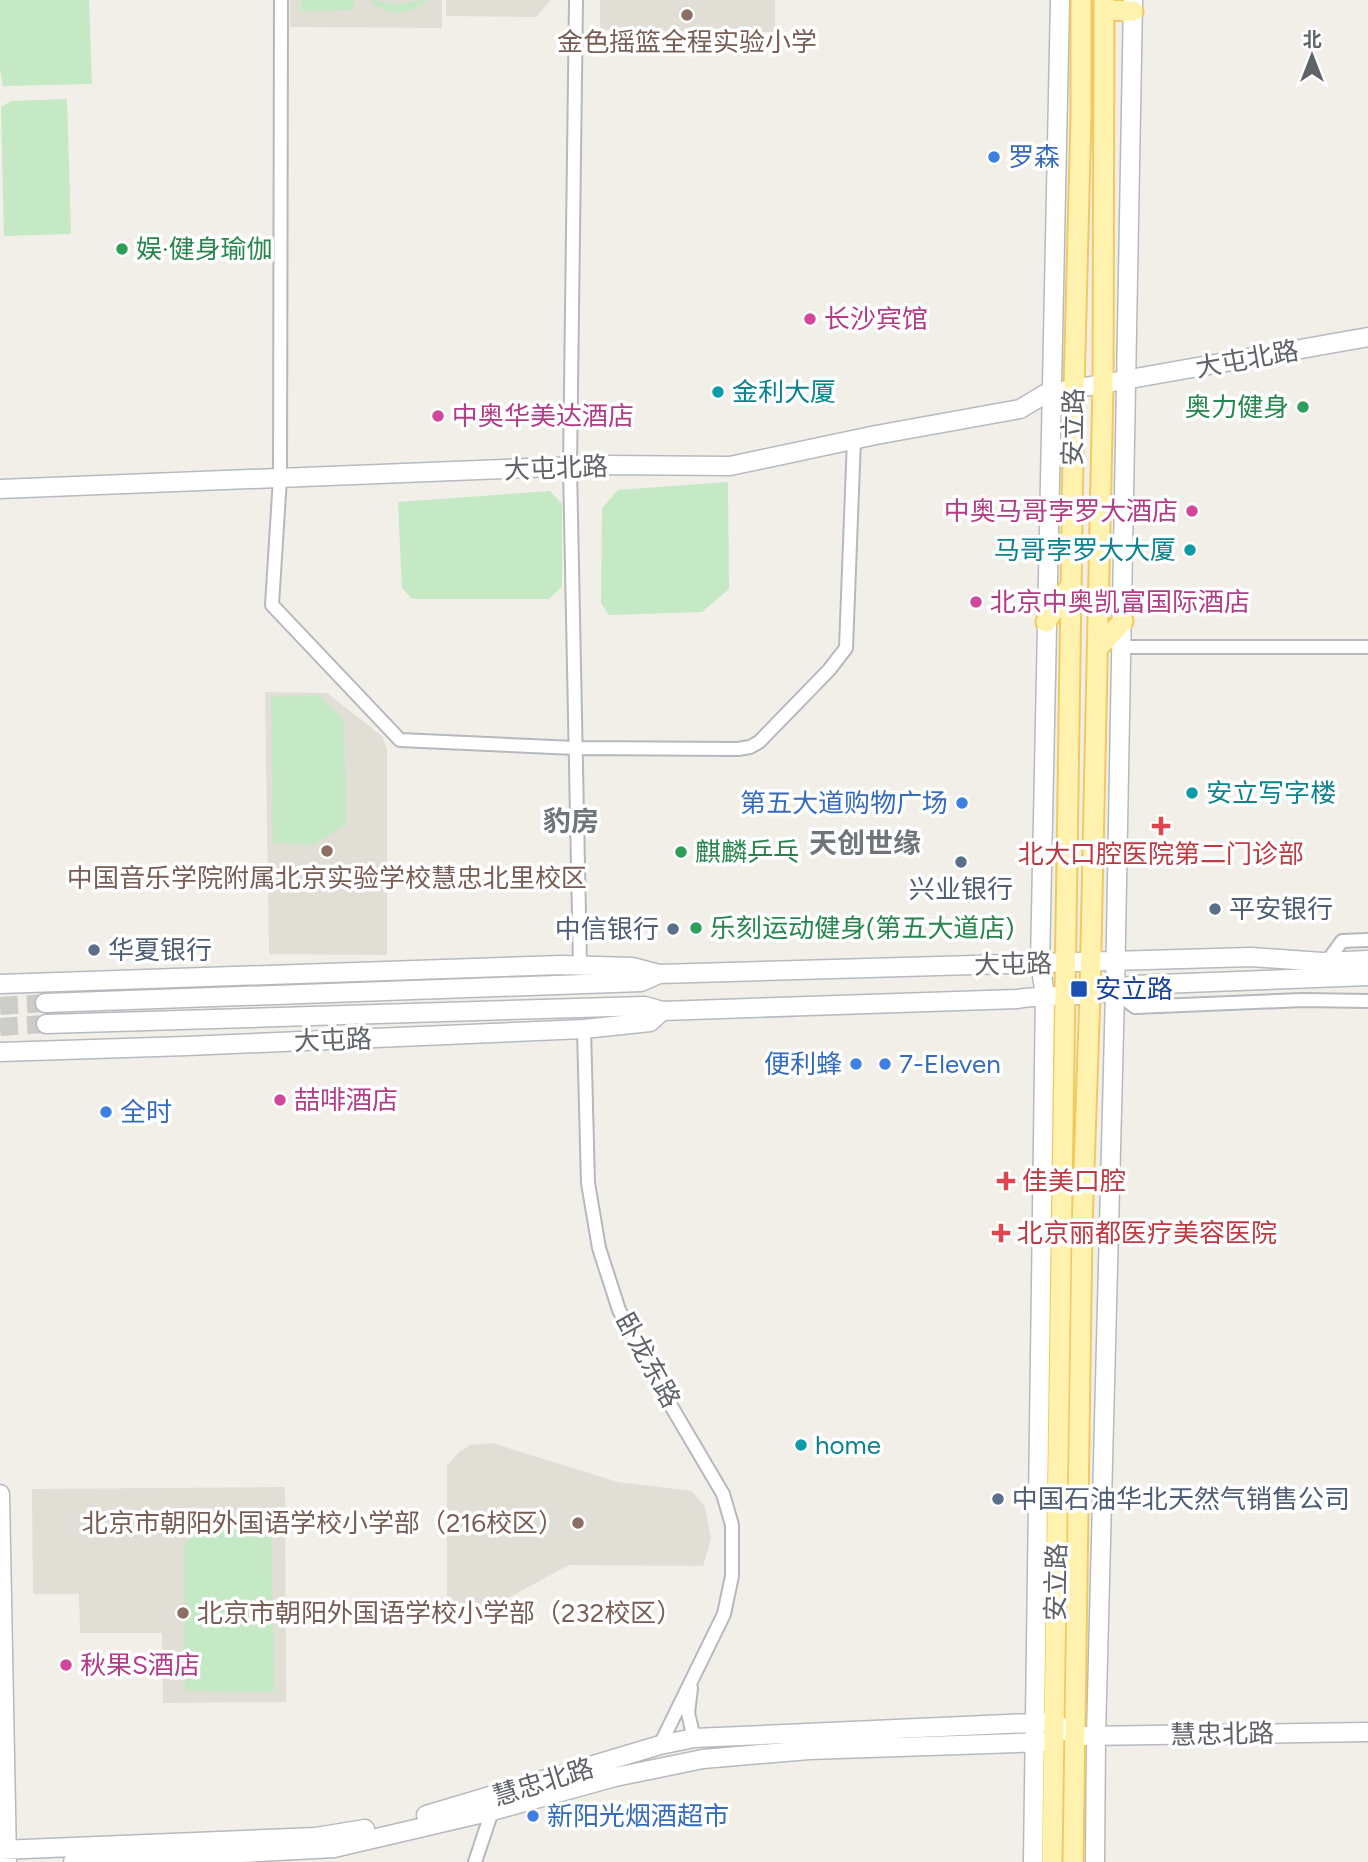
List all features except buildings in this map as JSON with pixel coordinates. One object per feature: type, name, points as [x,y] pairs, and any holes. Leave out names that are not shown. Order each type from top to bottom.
[{"type":"main road","name":"安立路","points":[[1052,1862],[1044,1732],[1067,962],[1073,390],[1082,0]]},
{"type":"main road","name":"安立路","points":[[1073,1862],[1082,1227],[1091,962],[1102,384],[1104,5]]},
{"type":"main road","points":[[1104,5],[1133,5]]},
{"type":"main road","points":[[1046,622],[1071,584]]},
{"type":"main road","points":[[1097,649],[1123,621]]},
{"type":"street","points":[[281,0],[280,478],[272,605],[400,740],[575,748],[738,749],[759,742],[829,670],[846,648],[854,439]]},
{"type":"street","points":[[576,0],[570,467],[580,966]]},
{"type":"street","name":"安立路","points":[[1044,1732],[1045,995],[1040,963],[1060,0]]},
{"type":"street","name":"安立路","points":[[1095,1862],[1123,621],[1133,5]]},
{"type":"street","name":"大屯北路","points":[[0,489],[570,467],[730,466],[854,439],[1020,409],[1045,394],[1368,337]]},
{"type":"street","points":[[1122,647],[1368,647]]},
{"type":"street","points":[[1327,962],[1342,941],[1368,940]]},
{"type":"street","name":"大屯路","points":[[0,984],[580,966],[632,967],[659,974],[1251,957],[1327,962],[1368,960]]},
{"type":"street","name":"大屯路","points":[[45,1003],[641,982],[659,974]]},
{"type":"street","name":"大屯路","points":[[46,1024],[594,1007],[645,1006],[662,1011],[1017,999],[1115,992],[1133,985],[1368,976]]},
{"type":"street","points":[[1115,992],[1135,1007],[1303,1000],[1368,1001]]},
{"type":"street","name":"大屯路","points":[[0,1052],[584,1029],[650,1022],[662,1011]]},
{"type":"street","name":"卧龙东路","points":[[584,1029],[588,1183],[599,1248],[619,1310],[730,1511],[733,1550],[729,1596],[718,1631],[660,1745]]},
{"type":"street","points":[[0,1494],[4,1854]]},
{"type":"street","name":"卧龙东路","points":[[694,1738],[688,1713],[696,1674]]},
{"type":"street","points":[[1033,1862],[1044,1732],[1076,1736]]},
{"type":"street","name":"慧忠北路","points":[[4,1854],[339,1834],[457,1807],[660,1745],[694,1738],[1044,1732]]},
{"type":"street","name":"慧忠北路","points":[[73,1862],[334,1855],[615,1777],[703,1759],[1044,1732]]},
{"type":"street","name":"慧忠北路","points":[[1076,1736],[1368,1732]]},
{"type":"street","points":[[475,1862],[492,1811]]},
{"type":"shaded area","points":[[290,0],[442,0],[442,28],[290,27]]},
{"type":"shaded area","points":[[446,0],[551,0],[536,17],[446,16]]},
{"type":"shaded area","name":"金色摇篮全程实验小学","points":[[600,0],[775,0],[775,32],[600,30]]},
{"type":"shaded area","name":"中国音乐学院附属北京实验学校慧忠北里校区","points":[[265,692],[327,693],[382,736],[387,749],[387,955],[269,954]]},
{"type":"shaded area","name":"北京市朝阳外国语学校小学部（216校区）","points":[[492,1443],[618,1482],[692,1491],[705,1507],[711,1539],[703,1566],[569,1565],[485,1610],[447,1614],[447,1466],[460,1451],[470,1445]]},
{"type":"shaded area","name":"北京市朝阳外国语学校小学部（232校区）","points":[[285,1487],[286,1702],[163,1703],[162,1633],[80,1633],[79,1594],[33,1594],[32,1489]]},
{"type":"green space","points":[[0,0],[89,0],[92,84],[3,86],[0,68]]},
{"type":"green space","points":[[301,0],[354,0],[354,10],[301,11]]},
{"type":"green space","points":[[369,0],[398,4],[426,0],[420,6],[405,12],[390,12]]},
{"type":"green space","points":[[67,99],[71,234],[4,236],[1,107],[11,101]]},
{"type":"green space","points":[[728,482],[729,589],[702,612],[609,615],[601,603],[602,508],[618,490]]},
{"type":"green space","points":[[550,491],[562,504],[562,587],[549,599],[412,599],[402,588],[398,502]]},
{"type":"green space","points":[[319,695],[344,720],[346,824],[315,844],[273,843],[271,697]]},
{"type":"green space","points":[[271,1516],[274,1692],[185,1691],[184,1544],[218,1518]]},
{"type":"tunnel","points":[[0,1006],[45,1003]]},
{"type":"tunnel","points":[[0,1027],[46,1024]]},
{"type":"place","name":"金色摇篮全程实验小学","points":[[687,15]]},
{"type":"place","name":"罗森","points":[[994,157]]},
{"type":"place","name":"娱·健身瑜伽","points":[[122,249]]},
{"type":"place","name":"长沙宾馆","points":[[810,319]]},
{"type":"place","name":"金利大厦","points":[[718,392]]},
{"type":"place","name":"奥力健身","points":[[1303,407]]},
{"type":"place","name":"中奥华美达酒店","points":[[438,416]]},
{"type":"place","name":"中奥马哥孛罗大酒店","points":[[1192,511]]},
{"type":"place","name":"马哥孛罗大大厦","points":[[1190,550]]},
{"type":"place","name":"北京中奥凯富国际酒店","points":[[976,602]]},
{"type":"place","name":"安立写字楼","points":[[1192,793]]},
{"type":"place","name":"第五大道购物广场","points":[[962,803]]},
{"type":"place","name":"北大口腔医院第二门诊部","points":[[1161,826]]},
{"type":"place","name":"中国音乐学院附属北京实验学校慧忠北里校区","points":[[327,851]]},
{"type":"place","name":"麒麟乒乓","points":[[681,852]]},
{"type":"place","name":"兴业银行","points":[[961,862]]},
{"type":"place","name":"平安银行","points":[[1215,909]]},
{"type":"place","name":"乐刻运动健身(第五大道店)","points":[[696,928]]},
{"type":"place","name":"中信银行","points":[[673,929]]},
{"type":"place","name":"华夏银行","points":[[94,950]]},
{"type":"place","name":"安立路","points":[[1079,989]]},
{"type":"place","name":"便利蜂","points":[[856,1064]]},
{"type":"place","name":"7-Eleven","points":[[885,1064]]},
{"type":"place","name":"喆啡酒店","points":[[280,1100]]},
{"type":"place","name":"全时","points":[[106,1112]]},
{"type":"place","name":"佳美口腔","points":[[1006,1181]]},
{"type":"place","name":"北京丽都医疗美容医院","points":[[1001,1233]]},
{"type":"place","name":"home","points":[[801,1445]]},
{"type":"place","name":"中国石油华北天然气销售公司","points":[[998,1499]]},
{"type":"place","name":"北京市朝阳外国语学校小学部（216校区）","points":[[578,1523]]},
{"type":"place","name":"北京市朝阳外国语学校小学部（232校区）","points":[[183,1613]]},
{"type":"place","name":"秋果S酒店","points":[[66,1665]]},
{"type":"place","name":"新阳光烟酒超市","points":[[533,1816]]},
{"type":"district","name":"豹房","points":[[571,821]]},
{"type":"district","name":"天创世缘","points":[[865,843]]}]
